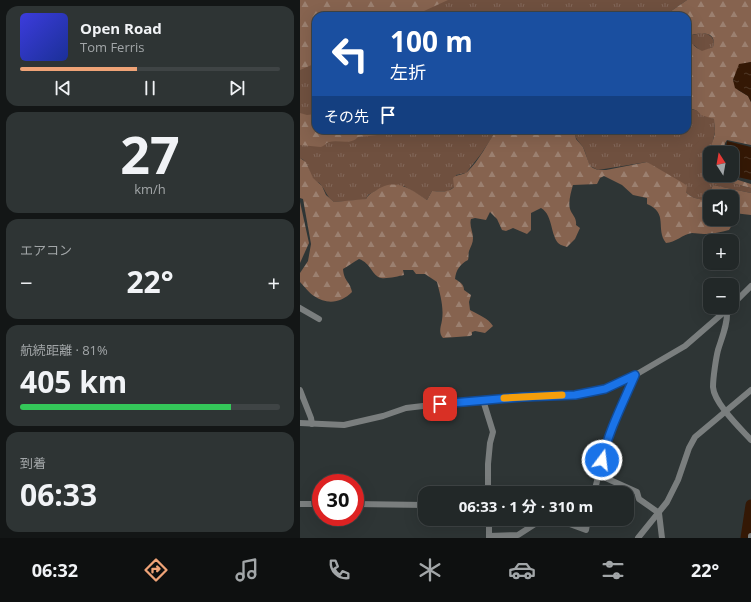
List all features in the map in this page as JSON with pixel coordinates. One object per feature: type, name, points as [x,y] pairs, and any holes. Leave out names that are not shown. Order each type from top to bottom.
[{"type":"street","points":[[739,299],[751,286]]},
{"type":"street","points":[[300,308],[319,320]]},
{"type":"street","points":[[300,423],[337,425],[352,424],[406,408],[483,400],[575,395],[605,389],[635,375],[685,346],[723,314]]},
{"type":"street","points":[[729,314],[718,351],[713,387],[715,394],[726,411],[751,440]]},
{"type":"street","points":[[596,486],[608,439],[635,375]]},
{"type":"street","points":[[300,390],[312,424]]},
{"type":"street","points":[[638,538],[667,502],[678,480],[689,448],[695,437],[751,390]]},
{"type":"street","points":[[483,400],[493,432],[490,443],[488,464],[488,486]]},
{"type":"street","points":[[599,475],[636,492],[639,499],[658,513],[662,538]]},
{"type":"street","points":[[300,504],[312,504]]},
{"type":"street","points":[[364,504],[418,505]]},
{"type":"street","points":[[489,526],[489,537],[518,535],[532,526]]},
{"type":"street","points":[[575,526],[586,530],[587,526]]},
{"type":"green space","points":[[300,0],[687,0],[670,12],[312,12],[312,134],[494,134],[466,173],[456,175],[454,187],[448,191],[432,191],[427,200],[404,186],[377,190],[363,200],[334,202],[328,196],[323,187],[313,179],[307,164],[300,158]]},
{"type":"green space","points":[[300,0],[448,0],[423,12],[312,12],[312,65],[300,70]]},
{"type":"green space","points":[[687,0],[751,0],[751,62],[740,68],[733,80],[738,90],[748,96],[751,102],[751,145],[727,140],[724,146],[711,146],[715,132],[714,119],[701,115],[695,110],[691,109],[691,43],[702,51],[713,47],[714,41],[710,35],[701,33],[691,35],[691,12],[670,12]]},
{"type":"green space","points":[[702,33],[708,34],[714,41],[713,47],[702,52],[694,45],[691,45],[691,35]]},
{"type":"green space","points":[[691,109],[695,110],[714,119],[715,132],[712,146],[703,146],[703,182],[728,182],[751,188],[751,193],[713,185],[710,190],[703,190],[703,200],[695,198],[690,196],[647,162],[598,170],[590,166],[583,147],[575,134],[691,134]]},
{"type":"green space","points":[[300,113],[312,114],[312,134],[380,134],[358,137],[355,140],[348,142],[333,141],[321,147],[300,145]]},
{"type":"green space","points":[[494,134],[575,134],[576,139],[583,147],[590,166],[593,168],[598,170],[606,170],[647,162],[687,186],[686,192],[690,196],[703,199],[703,226],[731,226],[729,230],[711,234],[692,233],[673,242],[666,243],[661,232],[660,217],[658,212],[647,204],[647,198],[633,195],[622,185],[604,176],[600,178],[597,184],[573,185],[569,206],[576,220],[576,225],[580,228],[575,239],[567,247],[561,245],[555,238],[548,216],[541,208],[531,213],[531,230],[527,234],[513,228],[506,231],[502,230],[497,219],[490,212],[486,220],[475,218],[471,219],[470,224],[473,240],[468,260],[459,268],[455,279],[460,282],[464,290],[471,295],[469,302],[470,310],[486,319],[493,326],[485,333],[475,331],[472,332],[472,335],[470,336],[443,338],[441,336],[442,305],[437,282],[425,274],[416,274],[413,270],[403,270],[404,275],[381,278],[375,275],[366,263],[359,259],[343,269],[352,292],[343,299],[334,302],[319,299],[310,293],[300,282],[300,273],[308,261],[311,244],[303,199],[300,198],[300,158],[306,162],[313,178],[322,186],[326,195],[334,202],[366,199],[371,193],[389,185],[408,188],[427,200],[432,191],[447,191],[452,189],[454,187],[453,178],[467,172]]},
{"type":"green space","points":[[739,180],[751,184],[751,188],[728,182],[739,182]]},
{"type":"green space","points":[[713,185],[737,190],[711,190]]},
{"type":"green space","points":[[739,190],[751,193],[751,215],[739,214]]},
{"type":"green space","points":[[300,202],[309,243],[300,263]]},
{"type":"water","points":[[751,62],[751,102],[748,96],[735,88],[733,80],[739,64]]},
{"type":"water","points":[[727,141],[751,147],[751,180],[739,177],[739,146],[726,146]]},
{"type":"waterway","points":[[746,538],[751,505]]},
{"type":"slow traffic","points":[[504,398],[562,395]]},
{"type":"route","points":[[440,404],[523,397],[575,395],[605,389],[625,381],[635,375],[612,427],[602,460]]}]
